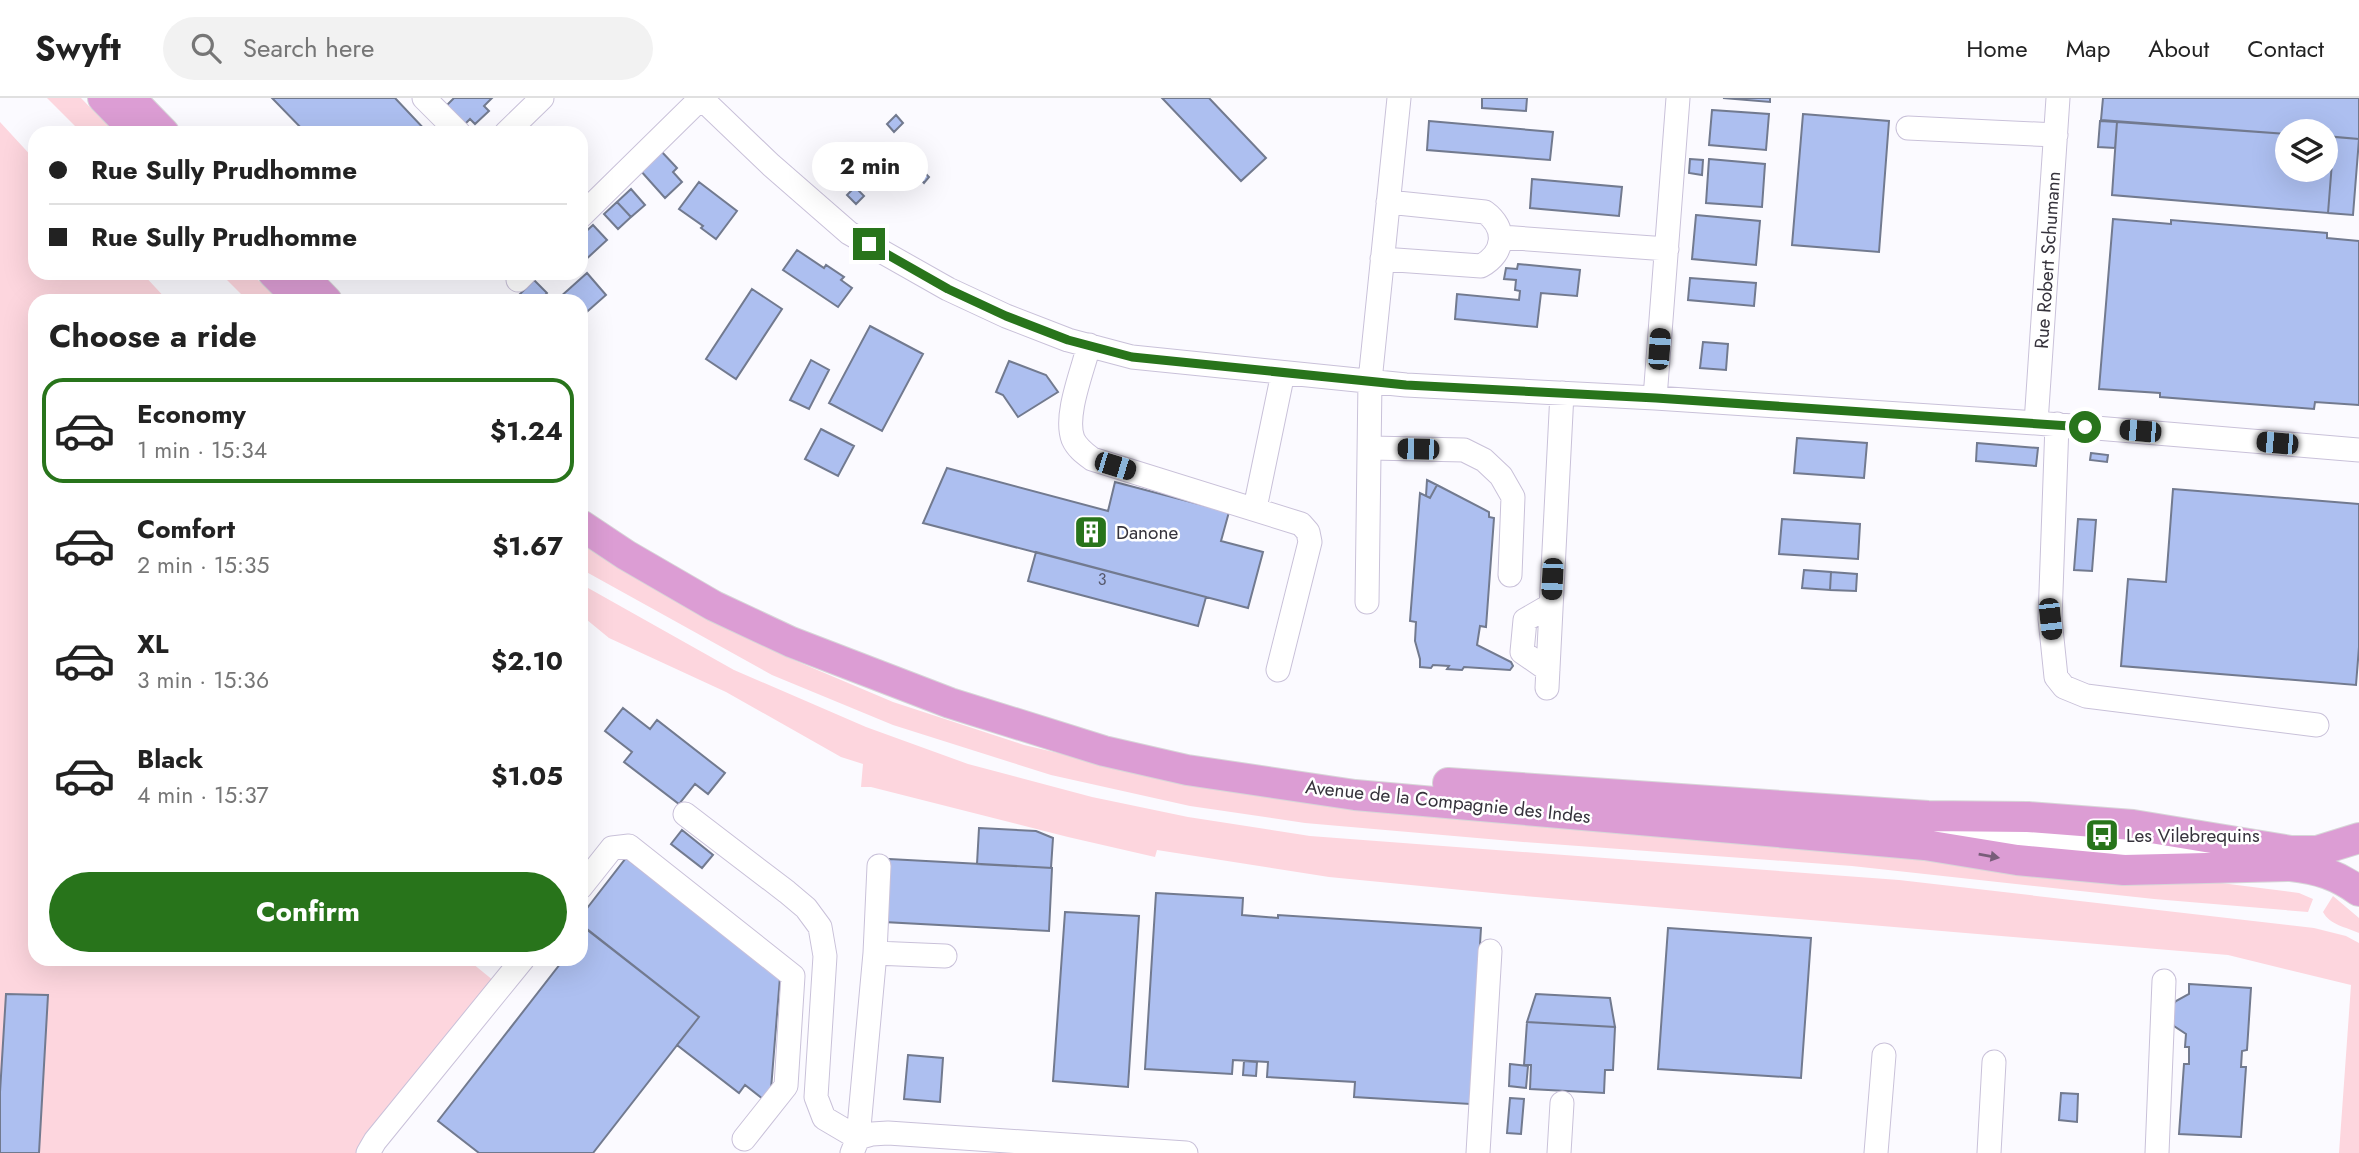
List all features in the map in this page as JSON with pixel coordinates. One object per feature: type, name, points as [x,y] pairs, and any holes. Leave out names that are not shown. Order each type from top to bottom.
[{"type":"main road","points":[[103,98],[129,126]]},
{"type":"main road","points":[[130,98],[157,126]]},
{"type":"main road","points":[[280,280],[295,294]]},
{"type":"main road","points":[[307,280],[320,294]]},
{"type":"main road","name":"Avenue de la Compagnie des Indes","points":[[588,507],[690,569],[798,626],[900,668],[1042,715],[1132,740],[1236,761],[1353,775],[1914,816],[2028,817],[2133,825],[2291,858],[2339,876],[2359,891]]},
{"type":"main road","name":"Avenue de la Compagnie des Indes","points":[[588,530],[714,606],[791,642],[998,719],[1104,751],[1187,771],[1355,795],[1925,845],[2017,860],[2124,870],[2291,858],[2359,838]]},
{"type":"street","points":[[115,98],[142,126]]},
{"type":"street","points":[[141,98],[166,126]]},
{"type":"street","points":[[424,98],[452,126]]},
{"type":"street","points":[[513,126],[542,98]]},
{"type":"street","points":[[588,209],[701,98],[771,165],[849,233],[948,289],[1006,316],[1132,357],[1370,382],[2047,424],[2359,450]]},
{"type":"street","points":[[1367,602],[1370,382],[1399,98]]},
{"type":"street","points":[[1656,398],[1678,98]]},
{"type":"street","name":"Rue Robert Schumann","points":[[2058,98],[2047,424],[2050,619],[2056,677],[2064,687],[2086,696],[2317,724]]},
{"type":"street","points":[[1908,128],[2056,135]]},
{"type":"street","points":[[1382,259],[1481,266],[1496,255],[1501,237],[1494,218],[1485,212],[1388,202]]},
{"type":"street","points":[[1501,237],[1667,249]]},
{"type":"street","points":[[291,280],[305,294]]},
{"type":"street","points":[[1089,345],[1070,427],[1081,451],[1092,459],[1301,524],[1310,537],[1278,670]]},
{"type":"street","points":[[1255,508],[1283,373]]},
{"type":"street","points":[[1548,679],[1562,393]]},
{"type":"street","points":[[1371,448],[1464,450],[1484,460],[1501,476],[1513,497],[1510,575]]},
{"type":"street","name":"Avenue de la Compagnie des Indes","points":[[588,518],[674,573],[739,608],[833,650],[983,705],[1147,753],[1246,773],[1339,783],[2291,858]]},
{"type":"street","points":[[685,814],[806,908],[820,928],[825,956],[816,1097],[824,1118],[855,1145]]},
{"type":"street","points":[[588,878],[612,849],[629,846],[793,976],[786,1086],[744,1139]]},
{"type":"street","points":[[855,1145],[875,953],[879,866]]},
{"type":"street","points":[[1478,1153],[1490,951]]},
{"type":"street","points":[[875,953],[944,956]]},
{"type":"street","points":[[368,1153],[517,966]]},
{"type":"street","points":[[2157,1153],[2164,981]]},
{"type":"street","points":[[1876,1153],[1884,1055]]},
{"type":"street","points":[[1989,1153],[1994,1062]]},
{"type":"street","points":[[1559,1153],[1562,1102]]},
{"type":"street","points":[[855,1145],[872,1134],[888,1133],[1059,1149],[1186,1153]]},
{"type":"shaded area","points":[[47,98],[81,98],[108,126],[75,126]]},
{"type":"shaded area","points":[[0,122],[28,152],[28,280],[148,280],[162,294],[28,294],[28,966],[476,966],[494,981],[359,1153],[0,1153]]},
{"type":"shaded area","points":[[227,280],[258,280],[272,294],[241,294]]},
{"type":"shaded area","points":[[588,548],[782,655],[893,702],[1024,745],[1177,781],[1922,853],[2128,884],[2221,883],[2299,893],[2313,899],[2308,912],[2154,899],[1852,866],[1305,823],[1190,806],[1051,775],[893,725],[772,675],[588,573]]},
{"type":"shaded area","points":[[588,588],[734,670],[866,727],[968,764],[1092,797],[1188,817],[1310,836],[1899,880],[2314,928],[2346,936],[2359,943],[2359,1153],[2339,1153],[2351,985],[2228,955],[1329,877],[1157,850],[1155,857],[871,787],[861,787],[863,764],[841,757],[726,692],[609,638],[588,621]]},
{"type":"shaded area","points":[[2333,896],[2359,918],[2359,933],[2334,923],[2323,912]]},
{"type":"building","points":[[272,98],[395,98],[421,126],[299,126]]},
{"type":"building","points":[[454,98],[492,98],[484,106],[489,111],[475,124],[470,119],[463,126],[444,108]]},
{"type":"building","points":[[1162,98],[1209,98],[1266,158],[1241,181]]},
{"type":"building","points":[[1482,98],[1527,98],[1526,111],[1482,108]]},
{"type":"building","points":[[1723,98],[1770,98],[1770,102]]},
{"type":"building","points":[[2103,98],[2359,98],[2359,139],[2338,137],[2338,119],[2275,119],[2275,133],[2101,120]]},
{"type":"building","points":[[1712,110],[1769,114],[1766,150],[1709,145]]},
{"type":"building","points":[[1803,114],[1889,121],[1879,252],[1792,245]]},
{"type":"building","points":[[896,115],[903,123],[894,132],[887,124]]},
{"type":"building","points":[[1429,121],[1553,132],[1550,160],[1427,150]]},
{"type":"building","points":[[2100,121],[2117,122],[2115,148],[2098,147]]},
{"type":"building","points":[[2117,122],[2275,133],[2275,182],[2330,182],[2328,213],[2112,195]]},
{"type":"building","points":[[2338,137],[2359,139],[2353,215],[2328,213],[2330,182],[2338,182]]},
{"type":"building","points":[[835,150],[857,171],[843,186],[821,165]]},
{"type":"building","points":[[661,151],[677,168],[673,172],[682,182],[665,198],[640,170]]},
{"type":"building","points":[[1690,159],[1703,160],[1702,175],[1689,173]]},
{"type":"building","points":[[1709,159],[1765,164],[1762,207],[1706,203]]},
{"type":"building","points":[[922,170],[929,177],[924,183],[917,176]]},
{"type":"building","points":[[1532,179],[1622,187],[1619,216],[1530,208]]},
{"type":"building","points":[[699,182],[737,211],[716,239],[679,209]]},
{"type":"building","points":[[855,187],[864,196],[856,204],[847,195]]},
{"type":"building","points":[[631,189],[645,205],[631,217],[617,202]]},
{"type":"building","points":[[617,202],[631,217],[618,229],[604,214]]},
{"type":"building","points":[[1696,215],[1760,221],[1756,265],[1692,259]]},
{"type":"building","points":[[2113,219],[2171,224],[2171,220],[2327,233],[2327,238],[2359,241],[2359,405],[2315,402],[2314,409],[2160,397],[2160,393],[2099,389]]},
{"type":"building","points":[[593,225],[607,240],[588,257],[588,230]]},
{"type":"building","points":[[797,250],[824,268],[826,265],[844,277],[841,280],[852,288],[838,307],[783,270]]},
{"type":"building","points":[[1518,264],[1580,270],[1577,296],[1541,293],[1537,327],[1455,319],[1457,294],[1519,300],[1520,291],[1515,290],[1516,280],[1504,279],[1506,268],[1517,269]]},
{"type":"building","points":[[588,274],[606,295],[588,311],[588,294],[563,294],[579,280],[588,280]]},
{"type":"building","points":[[1690,278],[1756,283],[1754,306],[1688,300]]},
{"type":"building","points":[[534,280],[547,293],[546,294],[520,294]]},
{"type":"building","points":[[752,289],[782,309],[736,379],[706,359]]},
{"type":"building","points":[[870,326],[923,354],[882,431],[829,403]]},
{"type":"building","points":[[1703,342],[1728,344],[1726,370],[1700,368]]},
{"type":"building","points":[[811,360],[829,370],[809,409],[790,400]]},
{"type":"building","points":[[1009,361],[1046,375],[1058,392],[1018,417],[1003,395],[996,392]]},
{"type":"building","points":[[821,429],[854,446],[838,476],[805,459]]},
{"type":"building","points":[[1797,438],[1867,443],[1864,478],[1794,473]]},
{"type":"building","points":[[1977,443],[2038,448],[2036,466],[1976,461]]},
{"type":"building","points":[[2091,453],[2108,455],[2107,462],[2090,460]]},
{"type":"building","name":"Danone","points":[[947,468],[1108,511],[1115,482],[1229,512],[1221,541],[1263,552],[1248,608],[923,523]]},
{"type":"building","points":[[1427,480],[1437,485],[1430,498],[1426,496]]},
{"type":"building","points":[[1437,485],[1489,512],[1489,517],[1494,518],[1486,627],[1480,626],[1477,645],[1511,662],[1513,666],[1510,670],[1464,667],[1462,670],[1433,665],[1431,668],[1420,667],[1415,641],[1416,622],[1410,621],[1420,493],[1430,498]]},
{"type":"building","points":[[2173,489],[2359,504],[2359,647],[2356,685],[2121,666],[2128,579],[2166,582]]},
{"type":"building","points":[[1782,519],[1860,524],[1858,559],[1779,554]]},
{"type":"building","points":[[2078,519],[2096,520],[2092,571],[2074,570]]},
{"type":"building","points":[[1036,552],[1206,597],[1198,626],[1028,581]]},
{"type":"building","points":[[1804,570],[1831,572],[1830,590],[1802,588]]},
{"type":"building","points":[[1831,572],[1857,574],[1856,591],[1830,590]]},
{"type":"building","points":[[623,708],[650,729],[657,720],[725,773],[708,794],[695,784],[679,804],[624,762],[632,752],[605,731]]},
{"type":"building","points":[[979,828],[1036,831],[1053,838],[1051,868],[977,864]]},
{"type":"building","points":[[682,830],[713,855],[702,868],[671,844]]},
{"type":"building","points":[[626,858],[780,977],[771,1089],[763,1099],[745,1085],[739,1093],[677,1045],[699,1017],[588,930],[588,907]]},
{"type":"building","points":[[889,859],[1052,868],[1049,931],[884,922]]},
{"type":"building","points":[[1156,893],[1243,898],[1242,915],[1481,928],[1470,1104],[1354,1097],[1355,1082],[1267,1077],[1268,1062],[1233,1060],[1232,1074],[1145,1069]]},
{"type":"building","points":[[1065,912],[1139,916],[1128,1087],[1053,1081]]},
{"type":"building","points":[[1668,928],[1811,938],[1801,1078],[1658,1069]]},
{"type":"building","points":[[588,930],[699,1017],[593,1153],[479,1153],[438,1121],[559,966],[588,966]]},
{"type":"building","points":[[2189,984],[2251,988],[2247,1050],[2242,1051],[2241,1067],[2246,1067],[2241,1137],[2179,1134],[2184,1064],[2189,1064],[2189,1047],[2185,1047],[2186,1034],[2174,1026],[2170,1018],[2170,1009],[2176,1001],[2189,994]]},
{"type":"building","points":[[6,994],[48,995],[39,1153],[0,1153],[0,1092]]},
{"type":"building","points":[[1536,994],[1610,998],[1615,1027],[1527,1022]]},
{"type":"building","points":[[1527,1022],[1615,1027],[1613,1070],[1605,1070],[1604,1093],[1530,1089],[1531,1065],[1524,1065]]},
{"type":"building","points":[[908,1055],[943,1058],[940,1102],[904,1099]]},
{"type":"building","points":[[1244,1061],[1257,1062],[1256,1076],[1243,1075]]},
{"type":"building","points":[[1510,1064],[1528,1066],[1526,1088],[1509,1086]]},
{"type":"building","points":[[2061,1093],[2078,1094],[2077,1122],[2059,1120]]},
{"type":"building","points":[[1510,1098],[1524,1099],[1521,1134],[1507,1133]]},
{"type":"place","name":"Danone","points":[[1091,532]]},
{"type":"place","name":"Les Vilebrequins","points":[[2102,835]]},
{"type":"route","points":[[869,244],[948,289],[1006,316],[1068,340],[1132,357],[1406,385],[1656,398],[2085,427]]}]
